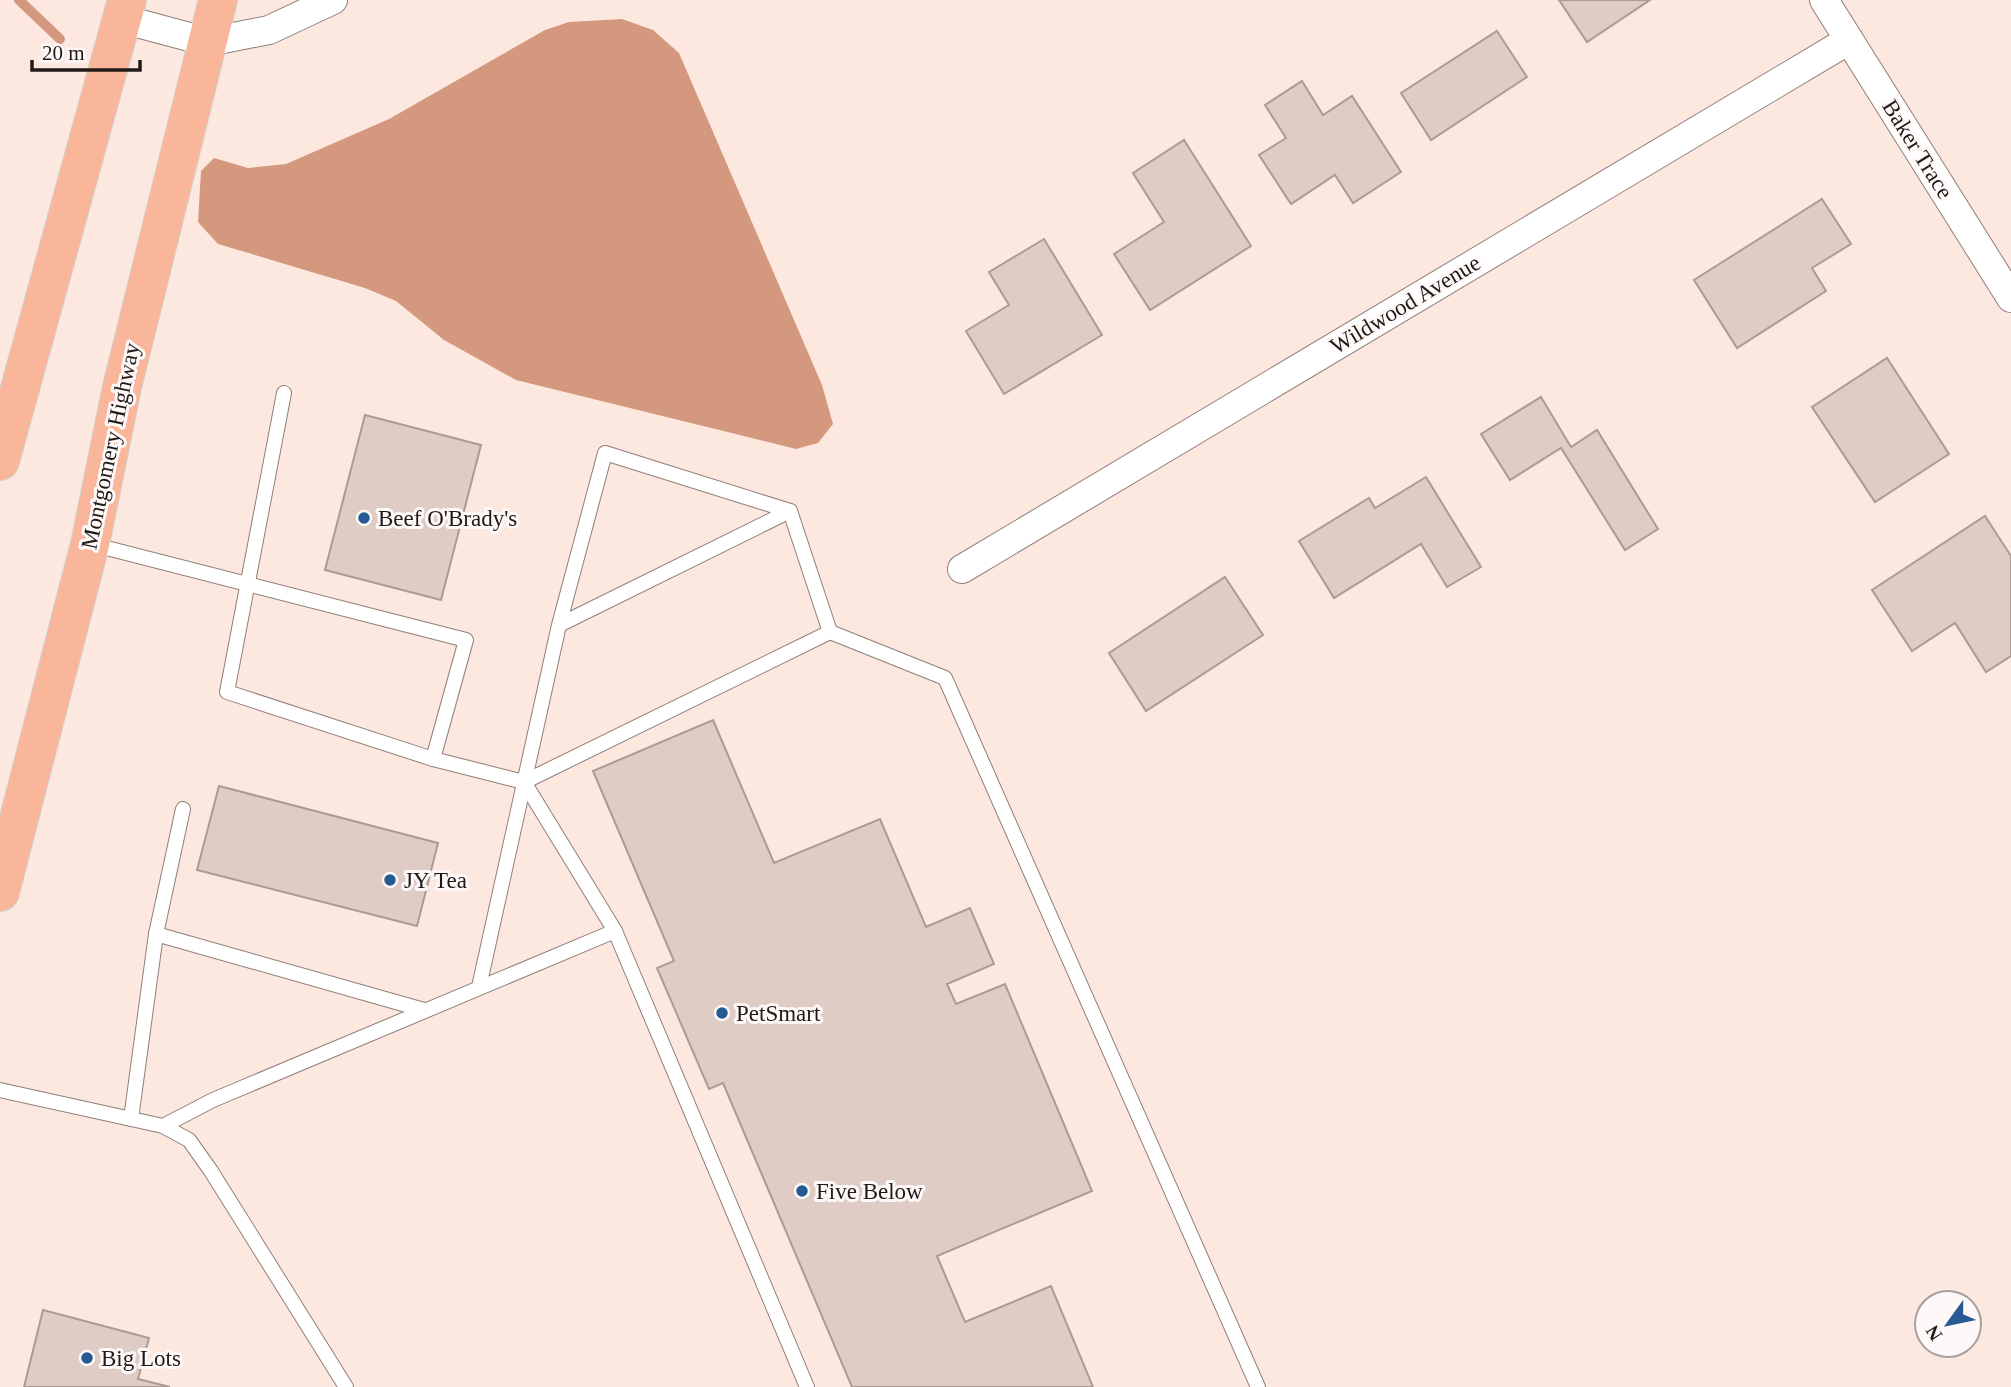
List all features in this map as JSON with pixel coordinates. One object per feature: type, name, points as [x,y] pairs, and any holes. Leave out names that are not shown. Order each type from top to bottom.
[{"type":"main road","name":"Montgomery Highway","points":[[0,892],[90,544],[121,387],[218,0]]},
{"type":"main road","points":[[0,461],[125,10]]},
{"type":"street","points":[[125,10],[208,42],[269,30],[333,0]]},
{"type":"street","name":"Baker Trace","points":[[1824,0],[2011,298]]},
{"type":"street","name":"Wildwood Avenue","points":[[962,569],[1849,40]]},
{"type":"lane","points":[[284,393],[227,692],[433,759],[524,782],[830,632],[945,678],[1258,1387]]},
{"type":"lane","points":[[480,987],[559,625],[606,453],[790,511]]},
{"type":"lane","points":[[559,625],[790,511]]},
{"type":"lane","points":[[790,511],[830,632]]},
{"type":"lane","points":[[90,544],[466,640],[433,759]]},
{"type":"lane","points":[[524,782],[615,931],[807,1387]]},
{"type":"lane","points":[[131,1119],[156,934],[183,809]]},
{"type":"lane","points":[[163,1126],[213,1100],[615,931]]},
{"type":"lane","points":[[156,934],[424,1010]]},
{"type":"lane","points":[[0,1090],[163,1126],[189,1140],[346,1387]]},
{"type":"shaded area","points":[[622,19],[653,30],[679,53],[822,385],[833,424],[818,443],[796,449],[516,380],[444,340],[396,301],[365,288],[218,244],[198,222],[201,171],[214,158],[248,168],[286,164],[389,119],[545,30],[569,22]]},
{"type":"building","points":[[1559,0],[1650,0],[1587,42]]},
{"type":"building","points":[[1497,31],[1527,77],[1431,140],[1401,93]]},
{"type":"building","points":[[1302,81],[1323,115],[1352,96],[1401,172],[1353,203],[1335,175],[1291,204],[1259,155],[1286,138],[1265,105]]},
{"type":"building","points":[[1184,140],[1251,246],[1150,310],[1114,254],[1164,222],[1133,173]]},
{"type":"building","points":[[1822,199],[1851,244],[1812,268],[1826,291],[1737,348],[1694,280]]},
{"type":"building","points":[[1044,239],[1102,335],[1004,394],[966,331],[1009,305],[989,272]]},
{"type":"building","points":[[1887,358],[1949,454],[1875,502],[1812,407]]},
{"type":"building","points":[[1541,397],[1571,447],[1597,430],[1658,529],[1625,550],[1561,448],[1510,480],[1481,434]]},
{"type":"building","points":[[365,415],[481,445],[441,600],[325,570]]},
{"type":"building","points":[[1426,477],[1481,567],[1447,587],[1421,544],[1334,598],[1299,541],[1369,498],[1375,508]]},
{"type":"building","points":[[1985,516],[2011,556],[2011,656],[1986,672],[1955,623],[1912,651],[1872,590]]},
{"type":"building","points":[[1225,577],[1263,635],[1146,711],[1109,653]]},
{"type":"building","points":[[713,720],[774,863],[880,819],[926,927],[970,908],[994,964],[947,984],[956,1004],[1005,984],[1092,1191],[937,1256],[965,1322],[1051,1286],[1093,1387],[852,1387],[723,1083],[709,1089],[657,968],[674,961],[593,771]]},
{"type":"building","points":[[219,786],[438,843],[417,926],[197,870]]},
{"type":"building","name":"Big Lots","points":[[43,1310],[149,1338],[138,1379],[170,1387],[24,1387]]},
{"type":"waterway","points":[[19,0],[60,39]]},
{"type":"place","name":"Beef O'Brady's","points":[[364,518]]},
{"type":"place","name":"JY Tea","points":[[390,880]]},
{"type":"place","name":"PetSmart","points":[[722,1013]]},
{"type":"place","name":"Five Below","points":[[802,1191]]},
{"type":"place","name":"Big Lots","points":[[87,1358]]}]
